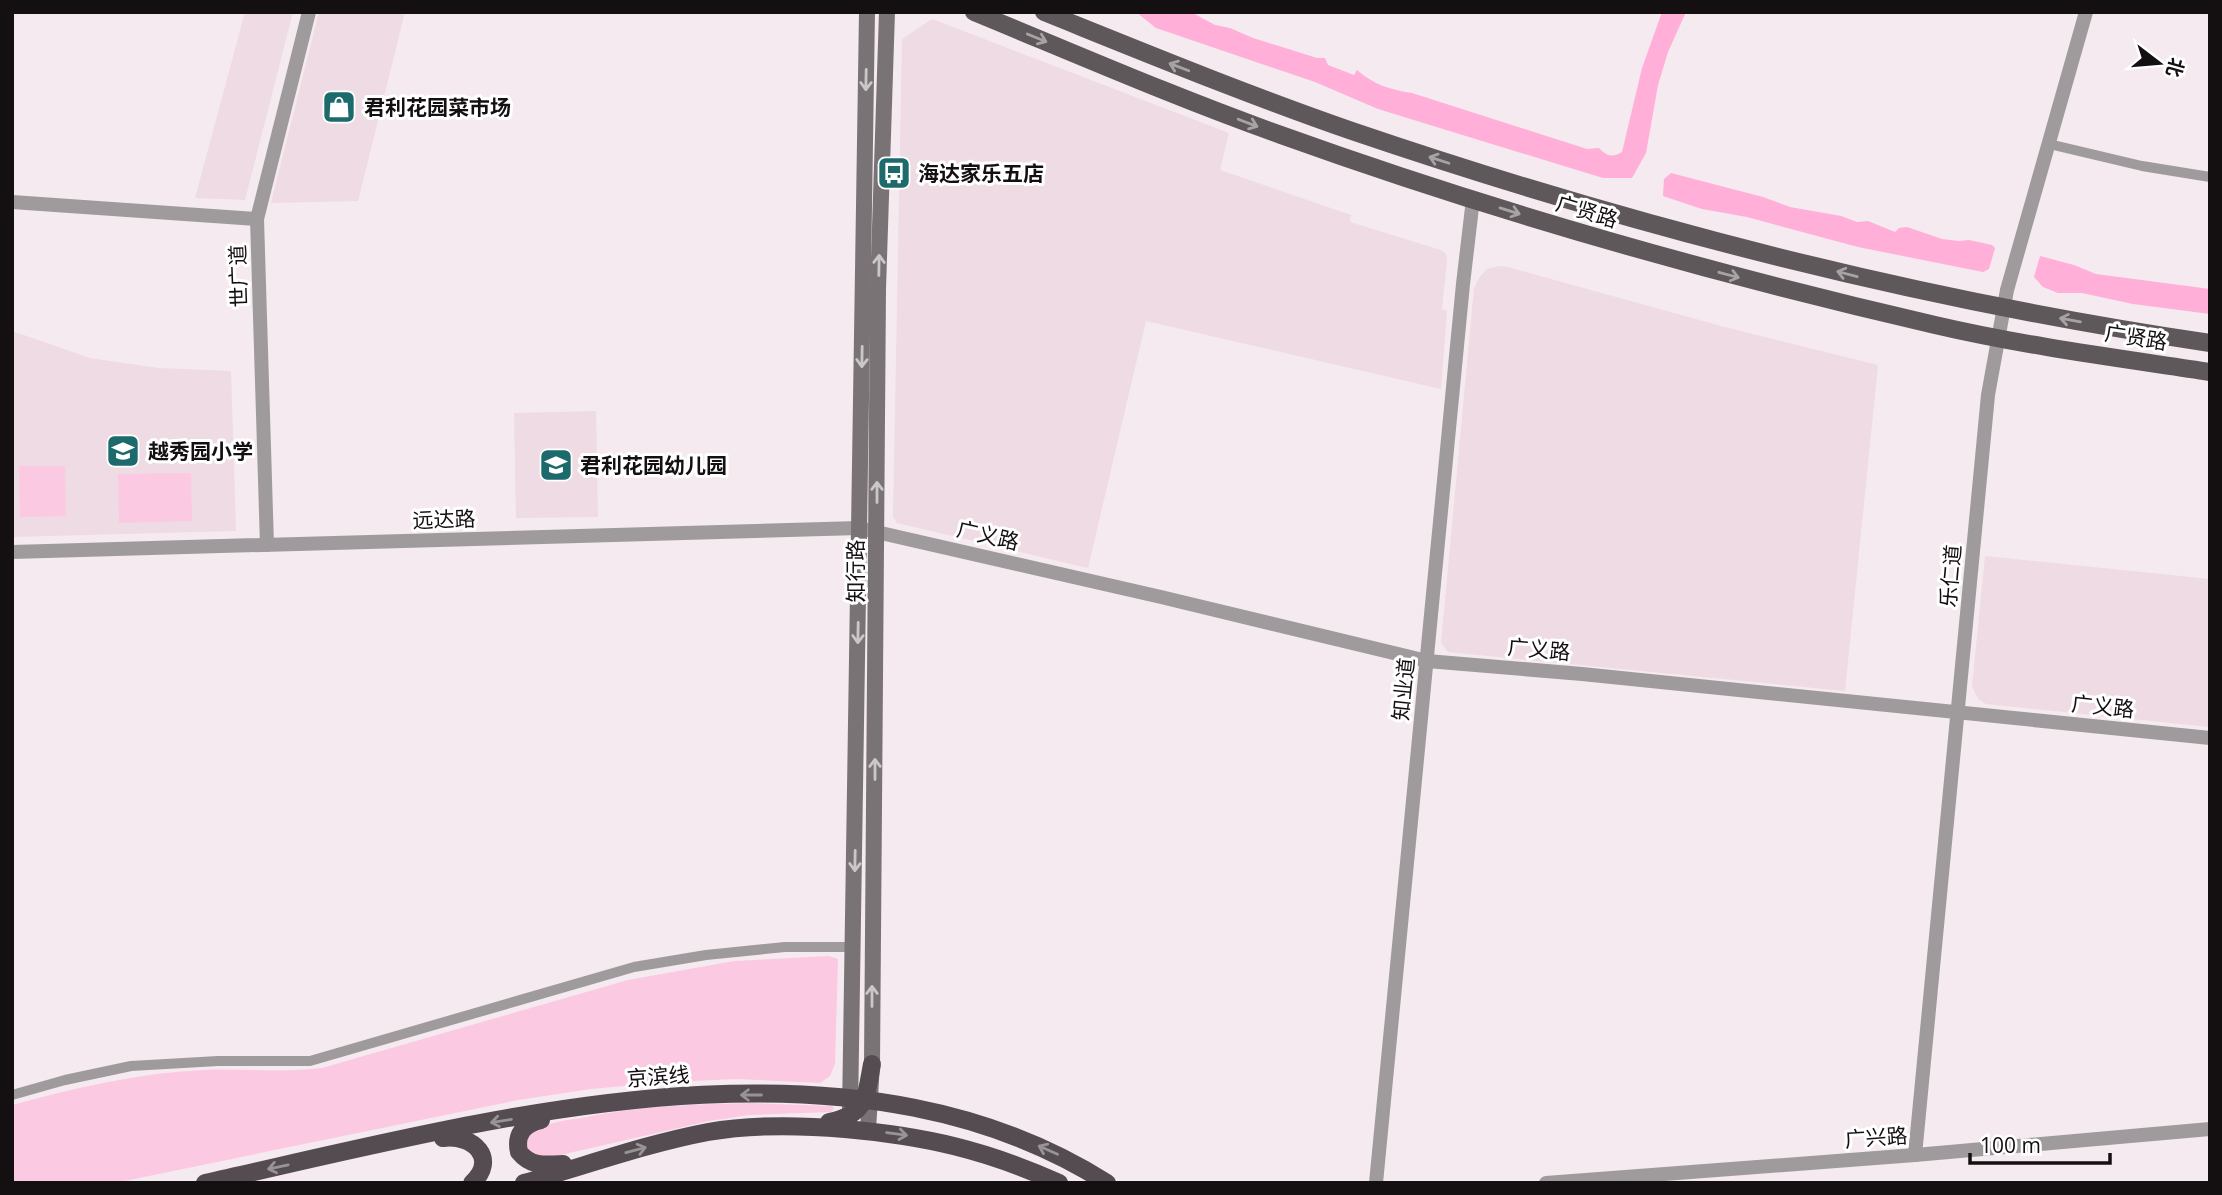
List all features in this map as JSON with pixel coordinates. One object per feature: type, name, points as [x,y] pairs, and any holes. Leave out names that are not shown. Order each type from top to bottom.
[{"type":"highway","points":[[849,1123],[859,1109],[872,1064]]},
{"type":"highway","name":"京滨线","points":[[205,1183],[486,1123],[609,1103],[712,1095],[862,1099],[950,1115],[1044,1148],[1108,1183]]},
{"type":"highway","points":[[604,1159],[540,1165],[524,1159],[517,1144],[524,1128],[531,1123],[591,1110],[609,1103]]},
{"type":"highway","points":[[524,1183],[709,1132],[830,1122],[849,1123],[867,1130],[930,1139],[968,1148],[1059,1183]]},
{"type":"highway","points":[[376,1145],[397,1146],[447,1137],[466,1139],[479,1150],[482,1158],[480,1175],[472,1183]]},
{"type":"main road","name":"知行路","points":[[867,12],[852,1062],[867,1130]]},
{"type":"main road","name":"知行路","points":[[872,1064],[878,289],[887,12]]},
{"type":"main road","name":"广贤路","points":[[974,12],[1280,135],[1474,200],[1621,245],[1736,277],[1937,326],[2210,372]]},
{"type":"main road","name":"广贤路","points":[[1044,12],[1258,97],[1489,176],[1626,216],[1851,275],[2003,308],[2210,343]]},
{"type":"main road","points":[[819,1096],[839,1087],[852,1062]]},
{"type":"street","name":"世广道","points":[[267,545],[257,219],[309,12]]},
{"type":"street","name":"乐仁道","points":[[1915,1155],[1988,395],[2003,308],[2086,12]]},
{"type":"street","points":[[2049,144],[2142,166],[2210,177]]},
{"type":"street","name":"知业道","points":[[1376,1183],[1463,284],[1474,200]]},
{"type":"street","points":[[12,202],[257,219]]},
{"type":"street","name":"远达路","points":[[12,552],[859,528],[877,531]]},
{"type":"street","name":"广义路","points":[[877,531],[1427,661],[1582,674],[2210,738]]},
{"type":"street","points":[[12,1095],[131,1066],[218,1061],[310,1061],[634,967],[706,954],[785,947],[853,947]]},
{"type":"street","name":"广兴路","points":[[1546,1183],[2210,1129]]},
{"type":"shaded area","points":[[245,12],[293,12],[245,200],[195,198]]},
{"type":"shaded area","name":"君利花园菜市场","points":[[319,12],[405,12],[358,201],[271,203]]},
{"type":"shaded area","points":[[1136,12],[1191,12],[1215,25],[1317,58],[1325,58],[1328,65],[1354,75],[1357,70],[1389,88],[1587,149],[1599,148],[1607,154],[1615,155],[1622,152],[1642,68],[1662,12],[1686,12],[1668,52],[1658,85],[1646,153],[1632,178],[1603,178],[1378,109],[1315,82],[1156,28]]},
{"type":"shaded area","points":[[932,19],[1229,133],[1220,170],[1351,215],[1350,222],[1441,250],[1446,254],[1447,261],[1442,309],[1447,311],[1441,389],[1146,321],[1088,568],[897,523],[893,517],[902,39]]},
{"type":"shaded area","points":[[1671,173],[1763,197],[1790,207],[1841,216],[1857,222],[1868,221],[1895,232],[1899,228],[1907,227],[1942,239],[1969,240],[1995,248],[1989,269],[1983,272],[1858,247],[1747,217],[1702,209],[1663,196],[1664,179]]},
{"type":"shaded area","points":[[2040,256],[2096,274],[2210,289],[2210,314],[2133,304],[2082,293],[2058,293],[2043,287],[2034,277]]},
{"type":"shaded area","points":[[1499,266],[1878,365],[1845,691],[1448,652],[1441,643],[1474,288],[1487,269]]},
{"type":"shaded area","name":"越秀园小学","points":[[12,331],[90,358],[158,368],[231,371],[236,531],[12,537]]},
{"type":"shaded area","name":"君利花园幼儿园","points":[[596,411],[598,517],[516,518],[514,413]]},
{"type":"shaded area","points":[[19,466],[65,466],[66,516],[20,517]]},
{"type":"shaded area","points":[[191,473],[192,521],[119,523],[118,474]]},
{"type":"shaded area","points":[[1985,556],[2210,579],[2210,727],[1986,704],[1978,699],[1972,686]]},
{"type":"shaded area","points":[[829,956],[838,959],[835,1064],[830,1076],[820,1083],[737,1079],[591,1089],[518,1100],[115,1183],[12,1183],[12,1105],[83,1087],[155,1074],[203,1070],[322,1068],[628,980],[734,961]]},
{"type":"shaded area","points":[[752,1103],[832,1106],[834,1109],[831,1112],[749,1115],[709,1121],[543,1159],[526,1150],[525,1136],[562,1121],[648,1108]]},
{"type":"place","name":"君利花园菜市场","points":[[339,107]]},
{"type":"place","name":"海达家乐五店","points":[[894,173]]},
{"type":"place","name":"越秀园小学","points":[[123,451]]},
{"type":"place","name":"君利花园幼儿园","points":[[556,465]]}]
